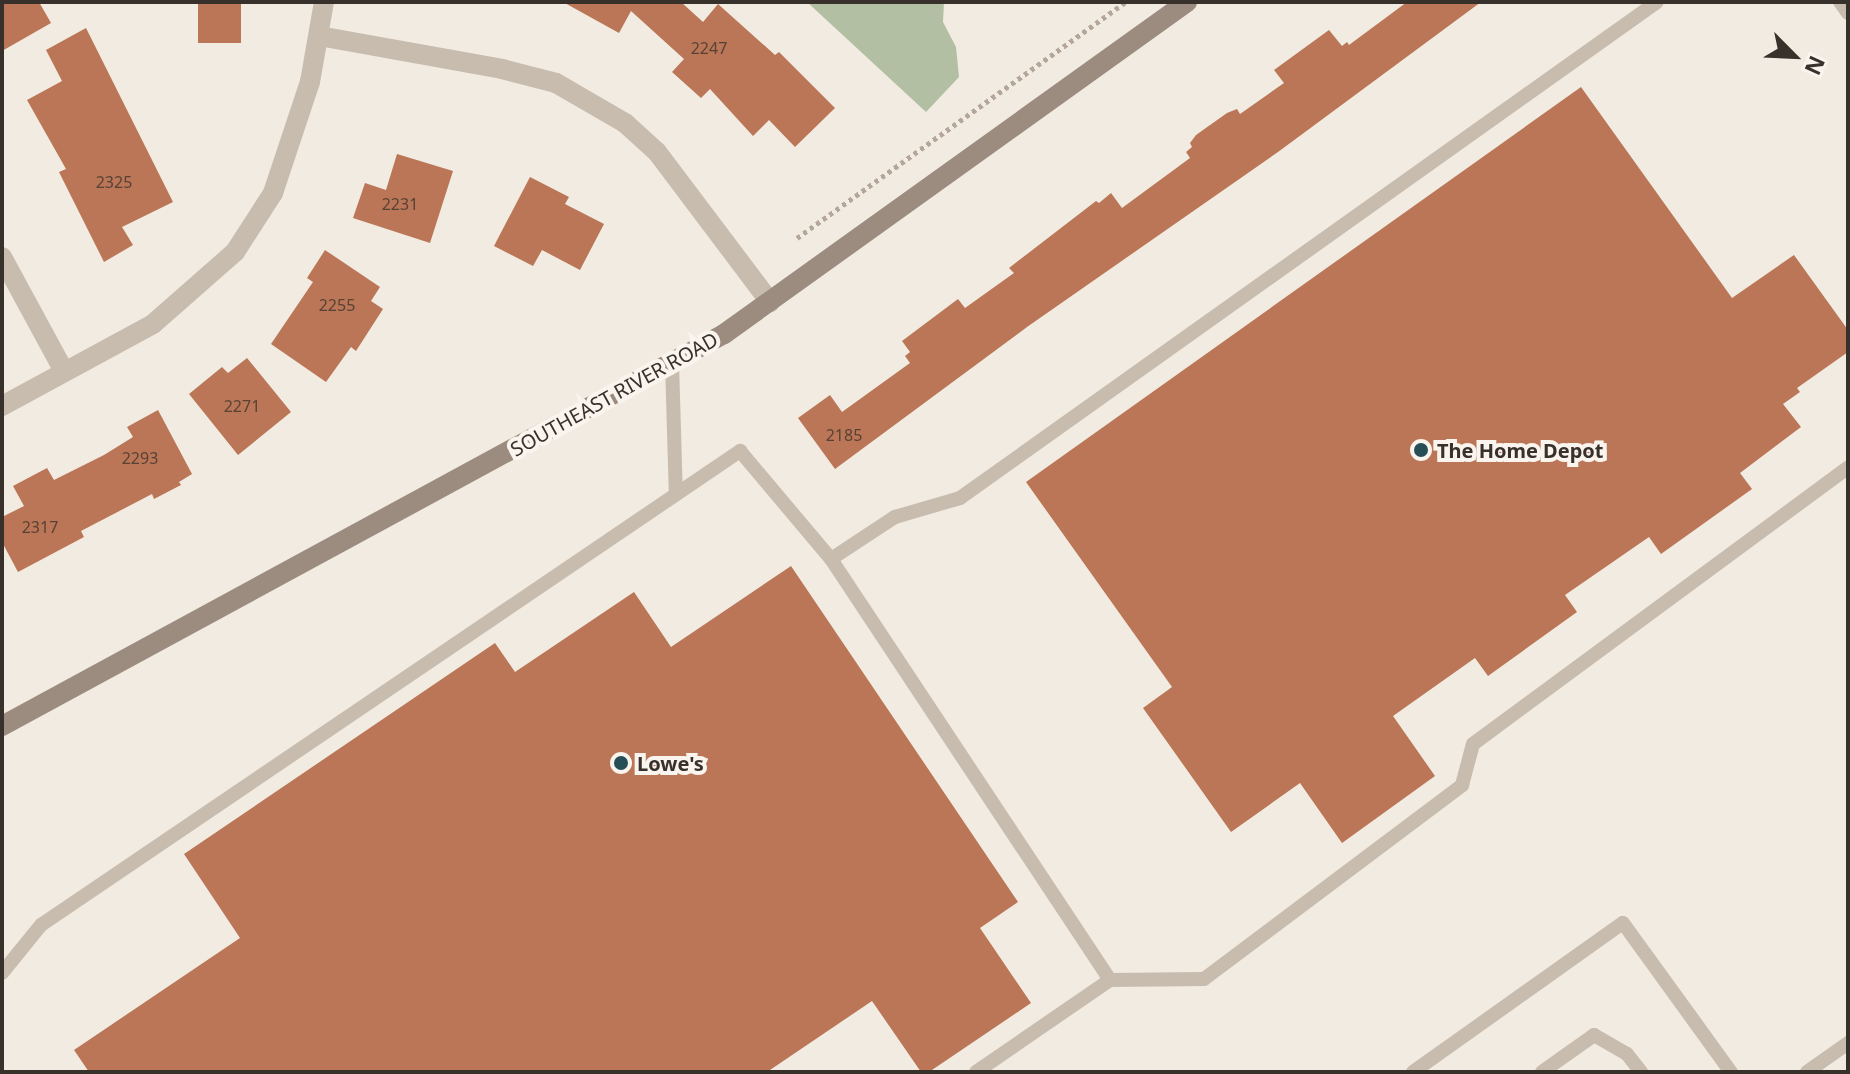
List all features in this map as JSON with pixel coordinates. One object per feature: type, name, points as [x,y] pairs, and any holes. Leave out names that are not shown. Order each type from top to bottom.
[{"type":"main road","name":"SOUTHEAST RIVER ROAD","points":[[2,726],[724,334],[1187,2]]},
{"type":"street","points":[[2,406],[153,324],[235,252],[273,193],[310,82],[324,2]]},
{"type":"street","points":[[319,36],[502,69],[556,83],[625,123],[657,152],[770,302]]},
{"type":"street","points":[[2,257],[64,371]]},
{"type":"lane","points":[[831,559],[895,517],[960,498],[1657,2]]},
{"type":"lane","points":[[1840,2],[1848,13]]},
{"type":"lane","points":[[672,363],[676,494]]},
{"type":"lane","points":[[2,973],[41,925],[740,451],[831,559],[1110,980]]},
{"type":"lane","points":[[976,1072],[1110,980],[1204,979],[1462,785],[1473,744],[1848,468]]},
{"type":"lane","points":[[1413,1072],[1623,923],[1731,1072]]},
{"type":"lane","points":[[1542,1072],[1594,1035],[1627,1054],[1641,1072]]},
{"type":"lane","points":[[1807,1072],[1848,1043]]},
{"type":"path","points":[[797,238],[1126,2]]},
{"type":"green space","points":[[807,2],[944,2],[943,22],[956,47],[959,77],[926,112]]},
{"type":"building","points":[[2,2],[39,2],[51,23],[2,51]]},
{"type":"building","points":[[198,2],[241,2],[241,43],[198,43]]},
{"type":"building","points":[[563,2],[681,2],[703,22],[718,4],[775,55],[779,52],[835,108],[795,147],[769,120],[753,136],[710,89],[701,98],[672,72],[684,59],[631,11],[619,33]]},
{"type":"building","points":[[1407,2],[1481,2],[1278,152],[1027,327],[835,469],[798,418],[830,395],[842,412],[910,363],[905,356],[910,352],[902,341],[958,299],[965,308],[1014,273],[1009,268],[1096,201],[1099,203],[1111,193],[1122,208],[1190,158],[1186,152],[1192,147],[1190,143],[1196,135],[1227,113],[1237,109],[1240,114],[1284,83],[1274,70],[1329,30],[1342,46],[1347,42],[1349,45]]},
{"type":"building","points":[[86,28],[173,202],[122,227],[133,245],[104,262],[59,172],[66,169],[27,100],[62,81],[46,50]]},
{"type":"building","name":"The Home Depot","points":[[1581,87],[1732,298],[1794,255],[1848,330],[1848,352],[1797,388],[1800,392],[1783,404],[1801,427],[1740,473],[1752,489],[1661,554],[1649,537],[1565,595],[1577,612],[1488,676],[1475,658],[1393,716],[1435,776],[1342,843],[1300,783],[1231,832],[1143,708],[1172,687],[1026,482]]},
{"type":"building","points":[[397,154],[453,171],[430,243],[353,218],[365,183],[386,190]]},
{"type":"building","points":[[530,177],[569,197],[565,204],[604,224],[580,270],[542,250],[533,266],[494,246]]},
{"type":"building","points":[[325,250],[380,287],[371,301],[383,309],[356,351],[351,347],[326,382],[271,344],[313,282],[307,278]]},
{"type":"building","points":[[247,358],[291,412],[238,455],[189,394],[222,367],[228,373]]},
{"type":"building","points":[[158,410],[192,474],[179,482],[181,485],[154,499],[152,494],[81,531],[84,537],[18,572],[2,542],[2,517],[24,506],[13,486],[47,468],[54,480],[104,455],[133,437],[127,427]]},
{"type":"building","name":"Lowe's","points":[[791,566],[1018,902],[980,928],[1031,1003],[929,1072],[921,1072],[872,1001],[767,1072],[89,1072],[74,1050],[240,938],[184,854],[495,643],[515,672],[634,592],[671,647]]},
{"type":"place","name":"The Home Depot","points":[[1421,450]]},
{"type":"place","name":"Lowe's","points":[[621,763]]}]
